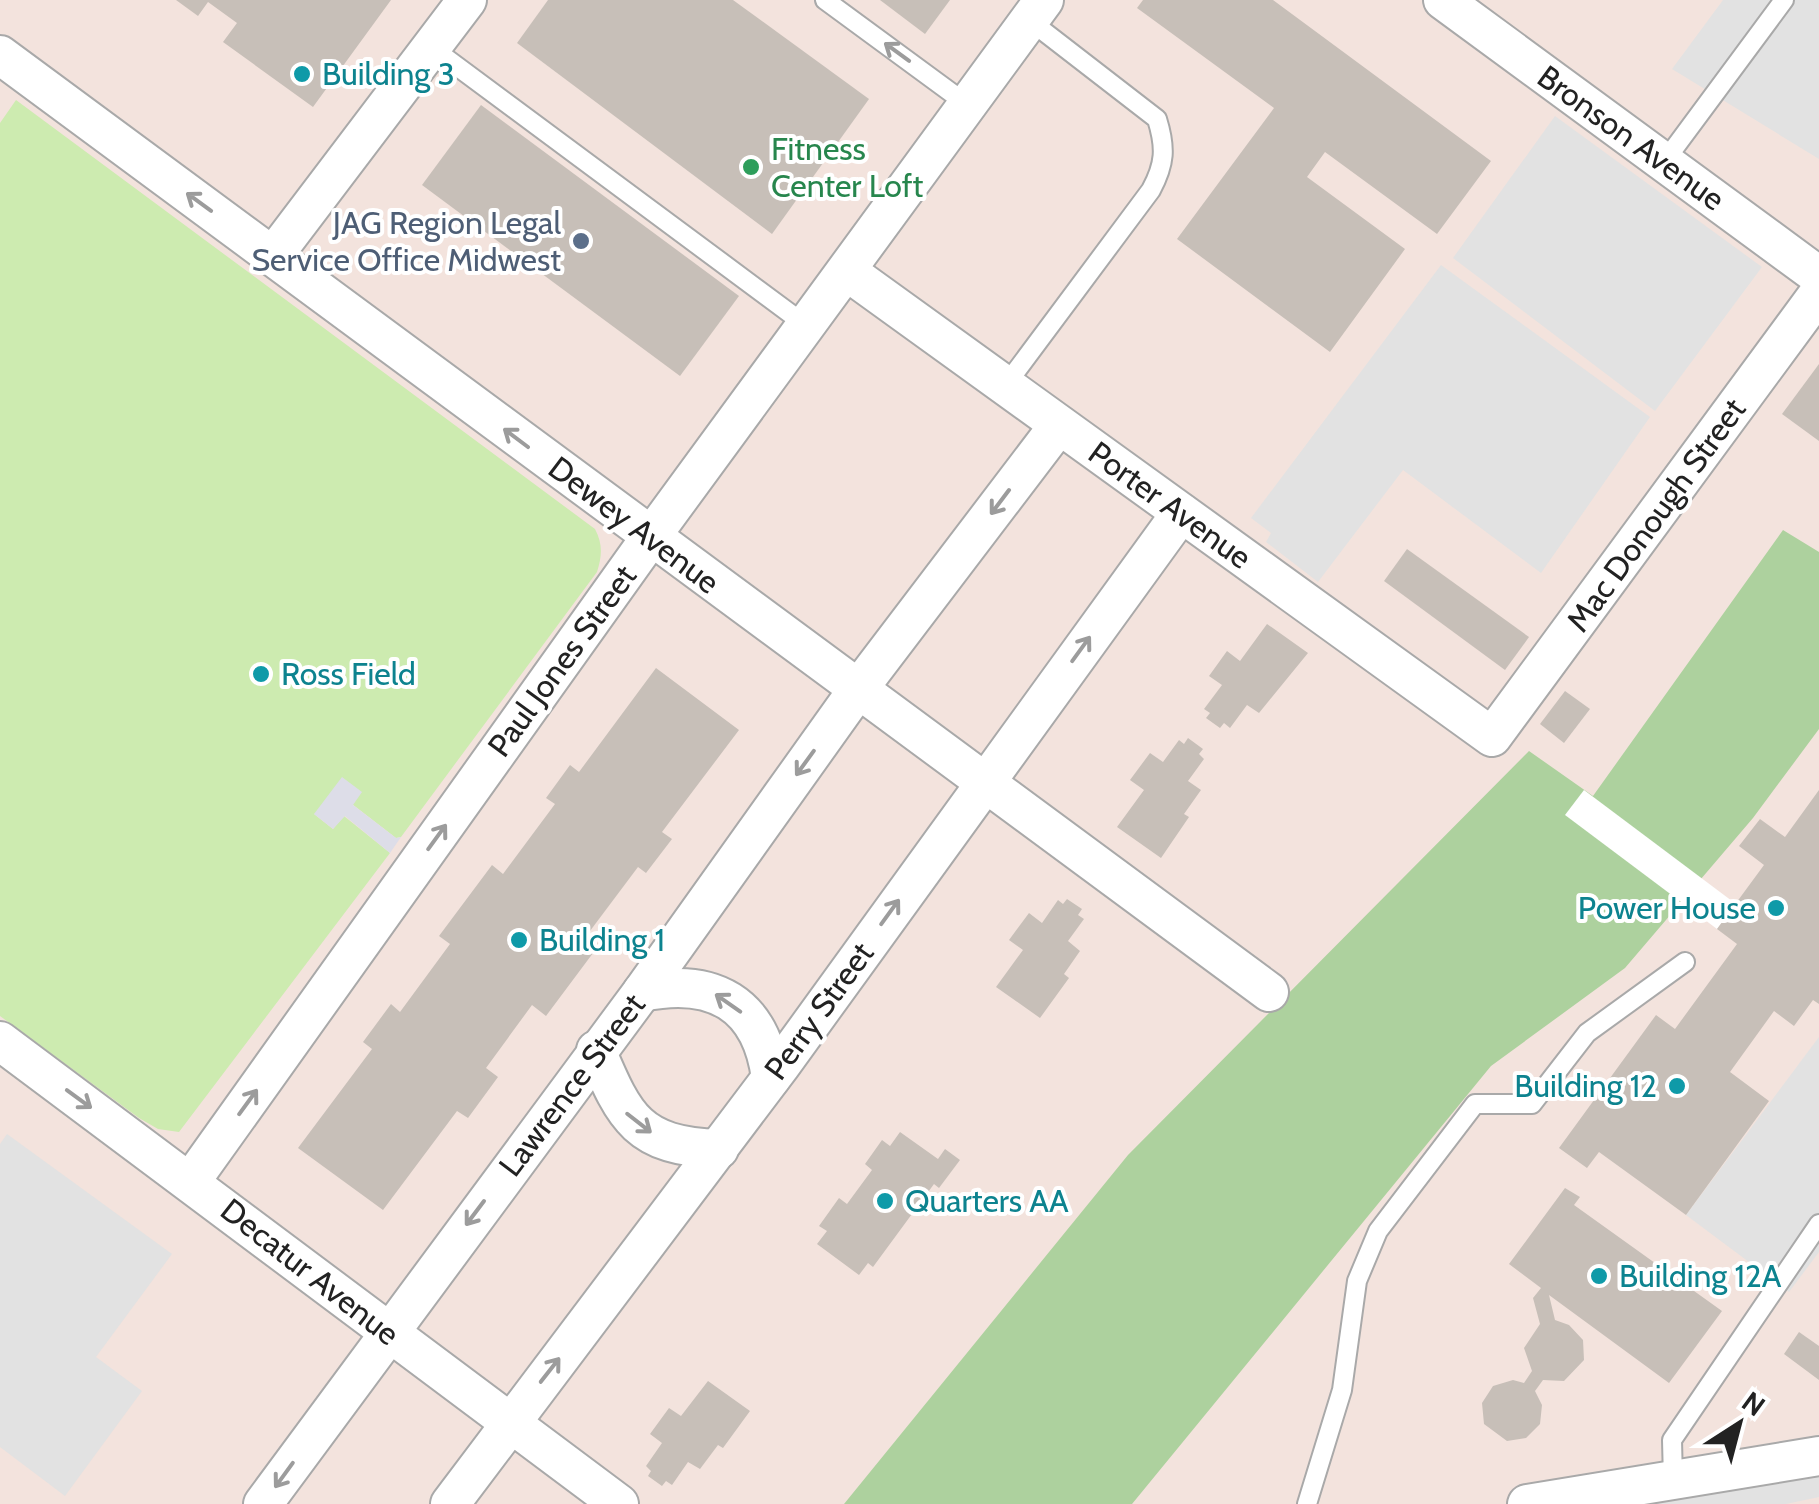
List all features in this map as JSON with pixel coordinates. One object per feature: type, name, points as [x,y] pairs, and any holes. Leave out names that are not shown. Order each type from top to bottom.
[{"type":"street","points":[[273,256],[467,0]]},
{"type":"street","name":"Bronson Avenue","points":[[1443,0],[1819,276]]},
{"type":"street","name":"Paul Jones Street","points":[[191,1181],[650,538],[1037,10]]},
{"type":"street","name":"Dewey Avenue","points":[[0,55],[856,692],[1268,992]]},
{"type":"street","name":"Porter Avenue","points":[[848,272],[1492,737]]},
{"type":"street","name":"Mac Donough Street","points":[[1492,737],[1819,293]]},
{"type":"street","name":"Lawrence Street","points":[[263,1504],[642,992],[856,692],[1059,425]]},
{"type":"street","name":"Perry Street","points":[[450,1504],[719,1149],[1181,513]]},
{"type":"street","points":[[642,992],[679,984],[706,990],[732,1003],[753,1024],[767,1049],[771,1078]]},
{"type":"street","name":"Decatur Avenue","points":[[0,1041],[619,1504]]},
{"type":"street","points":[[596,1050],[620,1106],[637,1125],[689,1148],[719,1149]]},
{"type":"street","points":[[1527,1504],[1819,1456]]},
{"type":"lane","points":[[825,0],[968,105]]},
{"type":"lane","points":[[1664,162],[1784,0]]},
{"type":"lane","points":[[1005,386],[1151,190],[1163,167],[1164,144],[1157,119],[1037,10]]},
{"type":"lane","points":[[431,47],[808,326]]},
{"type":"lane","points":[[1306,1504],[1342,1390],[1357,1281],[1378,1232],[1475,1104],[1532,1104],[1587,1032],[1685,962]]},
{"type":"lane","points":[[1673,1480],[1672,1440],[1819,1224]]},
{"type":"shaded area","points":[[0,0],[1819,0],[1819,1504],[0,1504]]},
{"type":"shaded area","points":[[1723,0],[1819,0],[1819,159],[1672,69]]},
{"type":"shaded area","points":[[1555,116],[1762,267],[1655,411],[1453,258]]},
{"type":"shaded area","points":[[1441,265],[1650,417],[1541,573],[1403,470],[1318,582],[1266,542],[1271,533],[1251,518]]},
{"type":"shaded area","points":[[342,777],[362,792],[353,805],[396,838],[401,837],[390,853],[345,816],[333,829],[314,814]]},
{"type":"shaded area","points":[[1819,1037],[1819,1252],[1789,1292],[1686,1215]]},
{"type":"shaded area","points":[[7,1134],[172,1254],[96,1357],[142,1391],[65,1496],[0,1447],[0,1144]]},
{"type":"shaded area","points":[[1819,1456],[1819,1497],[1786,1504],[1527,1504]]},
{"type":"green space","name":"Ross Field","points":[[16,100],[595,529],[600,545],[597,572],[401,837],[396,838],[352,804],[314,814],[333,829],[344,816],[390,853],[179,1132],[158,1129],[139,1118],[0,1016],[0,123]]},
{"type":"green space","points":[[1783,530],[1819,552],[1819,729],[1753,818],[1625,968],[1491,1066],[1132,1504],[844,1504],[1128,1155],[1529,751],[1593,796]]},
{"type":"pier","points":[[1584,790],[1736,904],[1717,929],[1565,815]]},
{"type":"building","name":"Building 3","points":[[176,0],[391,0],[313,107],[223,42],[237,23],[208,2],[198,16]]},
{"type":"building","name":"Fitness Center Loft","points":[[548,0],[733,0],[869,99],[772,234],[517,43]]},
{"type":"building","points":[[880,0],[950,0],[925,34]]},
{"type":"building","points":[[1143,0],[1273,0],[1491,161],[1437,234],[1325,152],[1307,177],[1405,249],[1330,352],[1177,239],[1274,108],[1137,8]]},
{"type":"building","name":"JAG Region Legal Service Office Midwest","points":[[481,105],[739,296],[680,376],[422,185]]},
{"type":"building","points":[[1819,364],[1819,441],[1782,414]]},
{"type":"building","points":[[1407,549],[1529,637],[1505,670],[1384,581]]},
{"type":"building","points":[[1267,624],[1308,653],[1259,713],[1247,705],[1230,728],[1224,723],[1220,728],[1206,718],[1210,713],[1204,709],[1222,685],[1209,676],[1227,651],[1240,661]]},
{"type":"building","name":"Building 1","points":[[656,668],[739,730],[662,832],[672,839],[646,873],[638,867],[587,935],[599,945],[546,1016],[532,1005],[486,1068],[498,1077],[468,1118],[457,1111],[383,1210],[298,1148],[372,1049],[363,1042],[391,1004],[400,1012],[450,944],[439,936],[492,865],[503,874],[555,804],[546,798],[570,765],[579,772]]},
{"type":"building","points":[[1565,691],[1590,709],[1564,743],[1540,724]]},
{"type":"building","points":[[1188,738],[1203,749],[1199,754],[1204,759],[1188,781],[1201,790],[1184,814],[1189,817],[1161,858],[1117,827],[1144,790],[1130,780],[1150,753],[1163,762],[1179,740],[1184,744]]},
{"type":"building","name":"Building 12","points":[[1819,790],[1819,1004],[1813,1000],[1794,1026],[1774,1011],[1730,1072],[1769,1101],[1686,1215],[1599,1152],[1587,1168],[1559,1148],[1656,1015],[1675,1029],[1737,944],[1717,929],[1764,865],[1739,846],[1760,819],[1785,837]]},
{"type":"building","points":[[1067,899],[1082,909],[1078,915],[1084,919],[1068,941],[1080,951],[1064,974],[1069,978],[1040,1018],[996,987],[1023,950],[1009,940],[1029,913],[1042,923],[1058,900],[1063,904]]},
{"type":"building","name":"Quarters AA","points":[[900,1132],[938,1159],[945,1149],[960,1160],[939,1188],[934,1184],[873,1267],[868,1263],[859,1275],[817,1244],[827,1231],[819,1226],[839,1198],[847,1204],[872,1170],[865,1164],[882,1140],[890,1146]]},
{"type":"building","name":"Building 12A","points":[[1565,1188],[1580,1197],[1574,1205],[1722,1311],[1669,1383],[1549,1295],[1555,1320],[1569,1325],[1583,1340],[1584,1360],[1564,1381],[1543,1380],[1535,1391],[1542,1405],[1540,1424],[1526,1438],[1507,1441],[1484,1424],[1482,1403],[1493,1386],[1513,1380],[1524,1383],[1532,1371],[1524,1348],[1540,1324],[1533,1298],[1541,1288],[1509,1264]]},
{"type":"building","points":[[1799,1332],[1819,1346],[1819,1380],[1784,1354]]},
{"type":"building","points":[[708,1381],[750,1411],[723,1448],[718,1445],[700,1469],[688,1462],[672,1485],[666,1481],[662,1486],[648,1476],[651,1471],[646,1466],[662,1443],[650,1434],[669,1408],[681,1416]]},
{"type":"place","name":"Building 3","points":[[302,74]]},
{"type":"place","name":"Fitness Center Loft","points":[[751,167]]},
{"type":"place","name":"JAG Region Legal Service Office Midwest","points":[[581,241]]},
{"type":"place","name":"Ross Field","points":[[261,674]]},
{"type":"place","name":"Power House","points":[[1776,908]]},
{"type":"place","name":"Building 1","points":[[519,940]]},
{"type":"place","name":"Building 12","points":[[1677,1086]]},
{"type":"place","name":"Quarters AA","points":[[885,1201]]},
{"type":"place","name":"Building 12A","points":[[1599,1276]]}]
